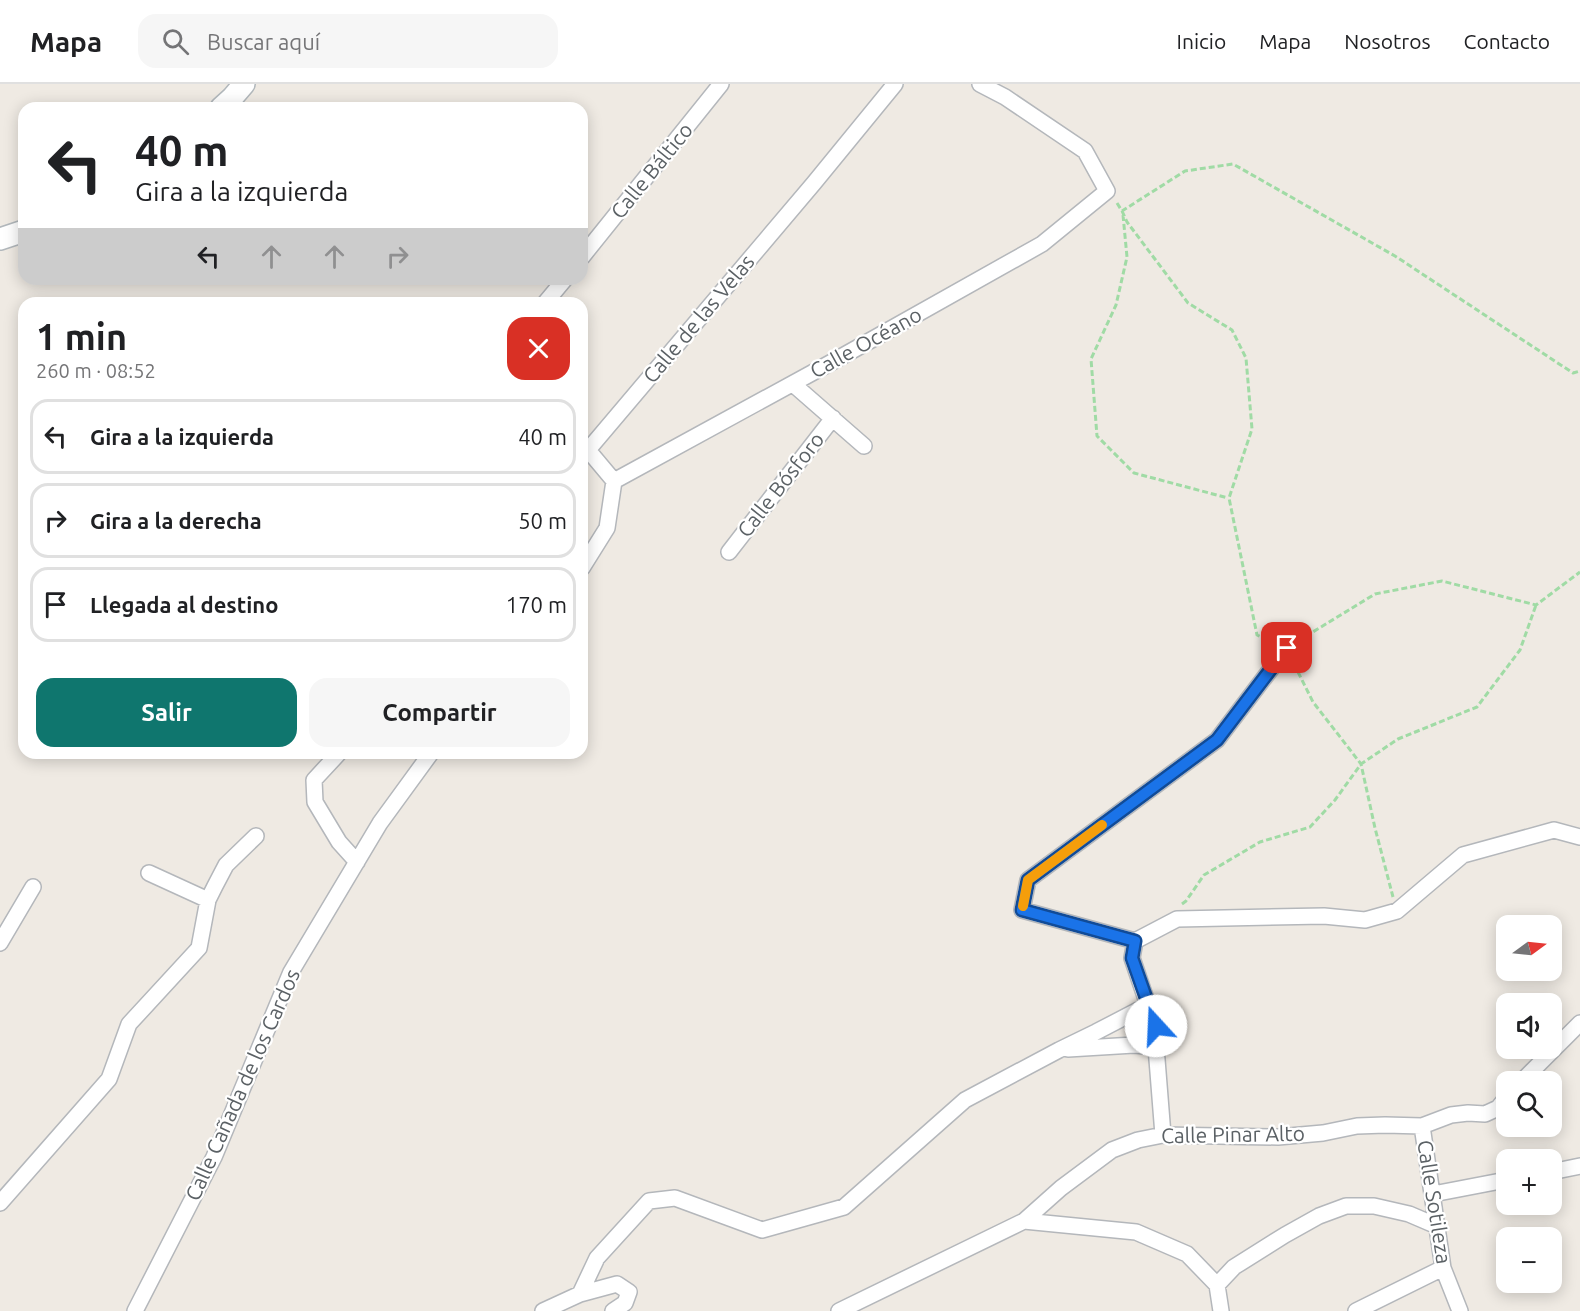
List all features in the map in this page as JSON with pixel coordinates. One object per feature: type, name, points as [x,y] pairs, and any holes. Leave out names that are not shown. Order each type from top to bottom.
[{"type":"main road","points":[[228,102],[244,84]]},
{"type":"main road","points":[[0,239],[18,233]]},
{"type":"street","name":"Calle Báltico","points":[[588,250],[721,84]]},
{"type":"street","name":"Calle de las Velas","points":[[588,445],[814,183],[895,84]]},
{"type":"street","points":[[980,84],[1005,97],[1085,151],[1107,190]]},
{"type":"street","name":"Calle Océano","points":[[614,481],[793,384],[1042,244],[1107,190]]},
{"type":"street","points":[[550,297],[560,285]]},
{"type":"street","points":[[793,384],[864,446]]},
{"type":"street","name":"Calle Bósforo","points":[[729,552],[833,418]]},
{"type":"street","name":"Calle de las Velas","points":[[588,451],[614,481]]},
{"type":"street","points":[[588,558],[607,528],[614,481]]},
{"type":"street","points":[[1287,648],[1217,740],[1028,880],[1022,910],[1135,941],[1177,918],[1324,916],[1365,920],[1397,911],[1463,855],[1554,831],[1580,837]]},
{"type":"street","points":[[333,759],[314,780],[315,802],[339,842],[357,862],[380,823],[427,759]]},
{"type":"street","points":[[0,1203],[109,1079],[129,1024],[199,948],[208,900],[226,864],[256,836]]},
{"type":"street","name":"Calle Cañada de los Cardos","points":[[135,1311],[214,1157],[291,972],[357,862]]},
{"type":"street","points":[[149,873],[208,900]]},
{"type":"street","points":[[0,942],[33,886]]},
{"type":"street","points":[[1135,941],[1132,958],[1156,1026],[1163,1135]]},
{"type":"street","points":[[580,1294],[597,1258],[650,1201],[675,1198],[762,1230],[844,1207],[965,1100],[1148,1005]]},
{"type":"street","points":[[1532,1071],[1580,1023]]},
{"type":"street","points":[[1059,1050],[1134,1045],[1156,1047]]},
{"type":"street","points":[[1422,1126],[1451,1116],[1468,1113],[1485,1114],[1496,1109]]},
{"type":"street","name":"Calle Pinar Alto","points":[[839,1311],[1024,1221],[1061,1188],[1112,1150],[1138,1140],[1163,1135],[1278,1137],[1357,1126],[1422,1126]]},
{"type":"street","name":"Calle Sotileza","points":[[1422,1126],[1443,1268],[1460,1311]]},
{"type":"street","points":[[1562,1170],[1580,1166]]},
{"type":"street","points":[[1432,1194],[1496,1182]]},
{"type":"street","points":[[1217,1285],[1234,1267],[1285,1234],[1319,1216],[1346,1206],[1374,1206],[1409,1214],[1437,1226]]},
{"type":"street","points":[[1024,1221],[1136,1232],[1187,1254],[1217,1285],[1221,1311]]},
{"type":"street","points":[[1356,1311],[1443,1268]]},
{"type":"street","points":[[543,1311],[580,1294],[617,1284],[629,1292],[626,1304],[613,1311]]},
{"type":"path","points":[[1122,211],[1185,171],[1233,164],[1395,256],[1573,373],[1580,371]]},
{"type":"path","points":[[1107,190],[1127,222],[1188,303],[1232,330],[1246,358],[1252,429],[1229,498],[1257,635],[1287,648],[1313,702],[1361,764],[1397,911]]},
{"type":"path","points":[[1122,211],[1127,257],[1116,305],[1091,359],[1097,436],[1134,473],[1229,498]]},
{"type":"path","points":[[1177,908],[1186,901],[1204,875],[1260,842],[1310,827],[1335,800],[1361,764],[1398,739],[1477,707],[1520,650],[1536,605],[1580,572]]},
{"type":"path","points":[[1287,648],[1375,594],[1442,581],[1536,605]]},
{"type":"slow traffic","points":[[1023,906],[1028,880],[1102,825]]},
{"type":"route","points":[[1156,1026],[1132,958],[1135,941],[1022,910],[1028,880],[1217,740],[1287,648]]}]
